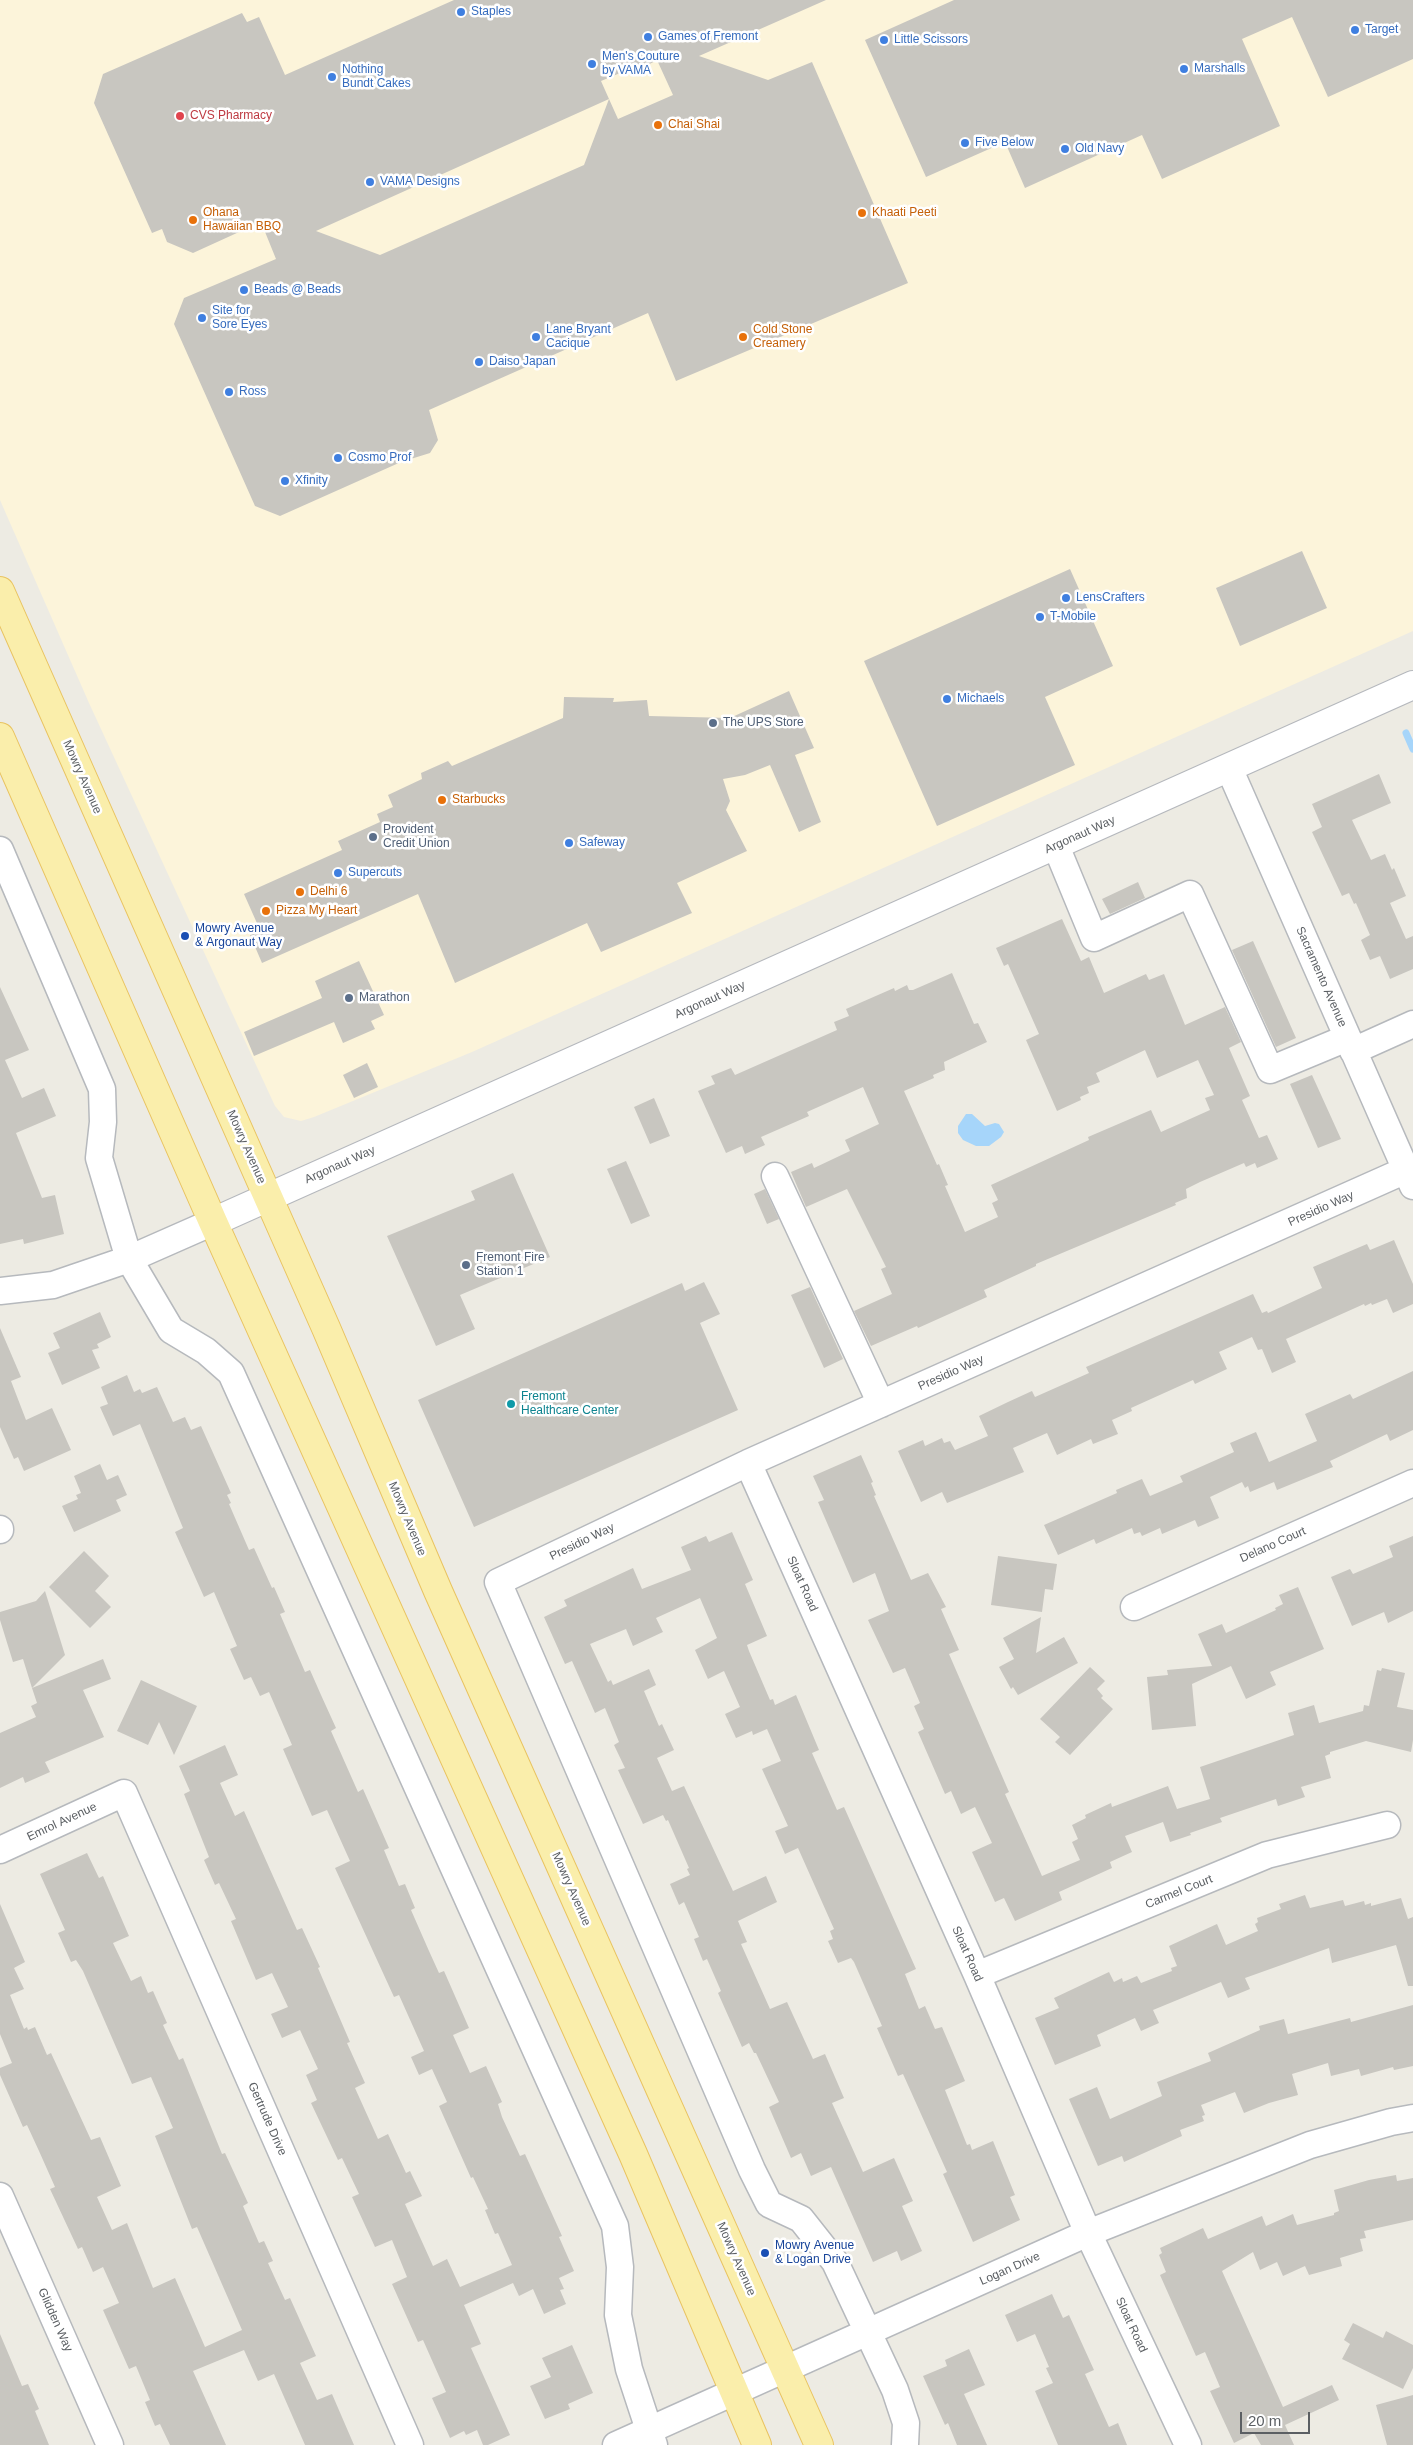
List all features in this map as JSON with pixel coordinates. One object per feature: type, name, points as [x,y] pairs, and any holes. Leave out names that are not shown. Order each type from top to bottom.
[{"type":"main road","name":"Mowry Avenue","points":[[0,591],[268,1197],[442,1600],[819,2445]]},
{"type":"main road","points":[[0,737],[213,1222],[633,2154],[757,2445]]},
{"type":"street","name":"Argonaut Way","points":[[0,1291],[52,1285],[129,1259],[1413,685]]},
{"type":"street","name":"Sacramento Avenue","points":[[1229,768],[1410,1178]]},
{"type":"street","points":[[1056,846],[1094,938],[1190,894],[1270,1070],[1413,1024]]},
{"type":"street","points":[[0,850],[102,1089],[103,1122],[99,1158],[129,1259],[171,1330],[206,1351],[232,1372],[615,2226],[620,2267],[618,2315],[628,2368],[651,2438]]},
{"type":"street","points":[[775,1176],[881,1404]]},
{"type":"street","name":"Presidio Way","points":[[869,2333],[835,2262],[801,2219],[769,2204],[752,2170],[498,1582],[748,1463],[881,1404],[1410,1178]]},
{"type":"street","name":"Sloat Road","points":[[748,1463],[977,1975],[1088,2233],[1188,2445]]},
{"type":"street","name":"Delano Court","points":[[1134,1607],[1413,1483]]},
{"type":"street","name":"Emrol Avenue","points":[[0,1850],[124,1794]]},
{"type":"street","name":"Gertrude Drive","points":[[124,1794],[410,2445]]},
{"type":"street","name":"Carmel Court","points":[[977,1975],[1268,1856],[1387,1825]]},
{"type":"street","name":"Logan Drive","points":[[616,2445],[651,2438],[734,2392],[1088,2233],[1310,2145],[1391,2122],[1413,2118]]},
{"type":"street","name":"Glidden Way","points":[[0,2196],[110,2445]]},
{"type":"street","points":[[869,2333],[895,2390],[906,2423],[905,2445]]},
{"type":"shaded area","points":[[0,0],[1413,0],[1413,631],[472,1052],[314,1117],[301,1121],[284,1117],[275,1106],[89,703],[0,500]]},
{"type":"water","points":[[966,1114],[972,1114],[985,1126],[995,1123],[999,1124],[1004,1132],[1001,1137],[989,1146],[976,1146],[963,1140],[958,1133],[958,1126]]},
{"type":"building","points":[[454,0],[826,0],[699,56],[768,80],[812,62],[908,283],[676,381],[648,313],[429,410],[438,440],[430,453],[401,462],[280,516],[255,506],[174,324],[184,298],[276,259],[261,222],[193,253],[167,242],[162,229],[152,233],[94,103],[103,74],[242,13],[247,22],[259,17],[285,75]],"holes":[[[657,60],[673,95],[618,119],[601,81],[644,63],[646,66]],[[609,99],[584,165],[380,255],[316,231]]]},
{"type":"building","points":[[954,0],[1413,0],[1413,59],[1328,97],[1292,17],[1242,39],[1280,126],[1162,179],[1142,135],[1025,188],[1005,142],[926,177],[865,40]]},
{"type":"building","points":[[1302,551],[1327,608],[1240,646],[1216,588]]},
{"type":"building","points":[[1070,569],[1113,666],[1045,697],[1075,765],[937,826],[864,661]]},
{"type":"building","name":"Safeway","points":[[789,691],[814,748],[795,755],[821,822],[799,832],[770,765],[745,775],[723,779],[730,801],[726,810],[747,851],[677,883],[692,913],[601,952],[587,923],[455,983],[418,894],[262,963],[250,935],[260,930],[244,894],[342,850],[338,841],[380,822],[377,814],[393,807],[388,795],[422,779],[421,773],[448,761],[452,766],[563,718],[564,697],[614,698],[613,702],[647,700],[649,716],[730,718]]},
{"type":"building","points":[[1379,774],[1391,803],[1352,820],[1371,860],[1385,854],[1392,870],[1394,868],[1406,896],[1390,903],[1406,939],[1413,936],[1413,969],[1390,979],[1380,956],[1370,960],[1361,940],[1370,935],[1356,903],[1354,904],[1349,893],[1342,896],[1312,832],[1322,827],[1312,804]]},
{"type":"building","points":[[1138,882],[1145,898],[1110,914],[1102,899]]},
{"type":"building","points":[[1062,919],[1081,961],[1089,957],[1104,993],[1146,974],[1149,980],[1164,974],[1185,1025],[1225,1007],[1241,1042],[1229,1048],[1250,1096],[1242,1100],[1259,1138],[1267,1135],[1278,1159],[1257,1168],[1255,1163],[1246,1167],[1244,1163],[1200,1182],[1186,1189],[1187,1198],[1175,1203],[1176,1205],[1036,1264],[1036,1266],[984,1290],[987,1297],[918,1328],[917,1326],[871,1346],[854,1311],[892,1294],[881,1269],[886,1267],[847,1189],[806,1207],[791,1172],[812,1163],[814,1168],[850,1151],[845,1140],[879,1124],[863,1087],[807,1112],[809,1116],[761,1137],[765,1145],[745,1154],[742,1146],[726,1153],[698,1091],[715,1084],[711,1076],[731,1068],[735,1075],[837,1030],[834,1022],[849,1016],[846,1009],[894,988],[895,991],[907,985],[909,990],[913,990],[952,973],[974,1024],[978,1023],[987,1042],[944,1062],[945,1070],[933,1075],[934,1078],[904,1091],[937,1165],[939,1164],[948,1185],[945,1186],[965,1232],[998,1217],[992,1203],[998,1200],[991,1185],[1089,1140],[1088,1137],[1151,1110],[1161,1132],[1210,1110],[1205,1098],[1214,1095],[1198,1060],[1157,1078],[1145,1050],[1096,1073],[1100,1082],[1087,1087],[1089,1093],[1080,1097],[1081,1100],[1057,1111],[1026,1040],[1039,1034],[1008,964],[1004,966],[996,948]]},
{"type":"building","points":[[1253,941],[1296,1038],[1276,1047],[1232,950]]},
{"type":"building","points":[[359,961],[384,1015],[371,1021],[375,1029],[343,1043],[334,1022],[254,1056],[244,1032],[322,998],[315,981]]},
{"type":"building","points":[[0,987],[29,1050],[5,1060],[22,1098],[44,1088],[56,1116],[16,1133],[42,1198],[55,1195],[64,1234],[24,1244],[23,1239],[0,1244]]},
{"type":"building","points":[[367,1063],[378,1087],[354,1098],[343,1075]]},
{"type":"building","points":[[1312,1075],[1341,1139],[1318,1148],[1290,1084]]},
{"type":"building","points":[[654,1098],[670,1136],[650,1144],[634,1107]]},
{"type":"building","points":[[626,1161],[650,1216],[631,1224],[607,1169]]},
{"type":"building","name":"Fremont Fire Station 1","points":[[513,1173],[550,1257],[460,1295],[475,1329],[436,1346],[387,1236],[475,1200],[471,1191]]},
{"type":"building","points":[[765,1189],[779,1219],[767,1224],[754,1194]]},
{"type":"building","points":[[1394,1240],[1413,1284],[1413,1304],[1393,1313],[1387,1299],[1372,1305],[1371,1303],[1365,1306],[1364,1304],[1286,1339],[1296,1362],[1272,1373],[1262,1349],[1258,1350],[1252,1337],[1219,1352],[1227,1369],[1195,1384],[1193,1380],[1131,1408],[1132,1411],[1112,1420],[1118,1434],[1093,1444],[1091,1439],[1057,1455],[1047,1433],[1013,1448],[1024,1472],[947,1503],[942,1492],[921,1502],[898,1451],[923,1440],[925,1446],[942,1438],[944,1443],[950,1441],[955,1450],[988,1436],[979,1416],[1008,1402],[1032,1391],[1035,1397],[1089,1373],[1086,1367],[1253,1294],[1262,1313],[1267,1311],[1268,1313],[1322,1288],[1313,1267],[1367,1244],[1370,1250]]},
{"type":"building","name":"Fremont Healthcare Center","points":[[704,1282],[720,1314],[700,1323],[738,1410],[474,1527],[418,1400],[682,1283],[685,1291]]},
{"type":"building","points":[[810,1287],[843,1359],[824,1368],[791,1295]]},
{"type":"building","points":[[100,1312],[111,1337],[97,1344],[99,1348],[92,1350],[100,1368],[62,1385],[48,1353],[60,1348],[53,1333]]},
{"type":"building","points":[[0,1328],[21,1377],[11,1381],[26,1420],[52,1408],[71,1450],[24,1471],[18,1457],[14,1459],[0,1427]]},
{"type":"building","points":[[1413,1371],[1413,1430],[1390,1441],[1387,1434],[1330,1461],[1333,1467],[1277,1490],[1274,1482],[1250,1492],[1248,1486],[1245,1488],[1242,1482],[1210,1497],[1219,1518],[1198,1527],[1195,1520],[1162,1534],[1160,1528],[1142,1536],[1140,1532],[1134,1534],[1132,1528],[1096,1544],[1094,1539],[1058,1555],[1044,1525],[1117,1493],[1116,1490],[1142,1479],[1150,1496],[1183,1482],[1180,1476],[1234,1452],[1230,1443],[1256,1432],[1269,1462],[1317,1441],[1305,1414],[1350,1394],[1353,1399]]},
{"type":"building","points":[[127,1375],[134,1392],[140,1389],[142,1393],[157,1387],[173,1422],[185,1417],[191,1430],[201,1426],[231,1493],[227,1495],[231,1503],[229,1504],[249,1550],[254,1548],[272,1588],[274,1587],[285,1612],[280,1614],[305,1672],[310,1670],[336,1728],[331,1731],[358,1792],[363,1789],[389,1848],[384,1850],[399,1886],[405,1884],[415,1908],[411,1910],[429,1951],[439,1973],[444,1971],[469,2028],[453,2035],[470,2073],[486,2066],[502,2102],[498,2104],[502,2117],[520,2156],[525,2154],[562,2236],[559,2237],[574,2271],[559,2278],[564,2289],[560,2290],[566,2304],[544,2314],[533,2289],[519,2296],[513,2283],[464,2305],[481,2344],[471,2348],[510,2435],[488,2445],[483,2445],[477,2430],[466,2435],[464,2431],[450,2438],[432,2398],[446,2392],[423,2340],[418,2342],[392,2284],[407,2277],[392,2240],[375,2247],[352,2197],[359,2194],[342,2158],[338,2160],[311,2103],[317,2100],[306,2075],[318,2069],[300,2030],[282,2038],[271,2014],[288,2007],[272,1973],[256,1980],[231,1921],[236,1919],[219,1883],[215,1885],[204,1860],[209,1857],[184,1794],[190,1791],[179,1766],[225,1745],[238,1775],[220,1783],[235,1816],[244,1811],[297,1930],[302,1928],[320,1967],[318,1968],[350,2042],[347,2043],[365,2083],[355,2088],[378,2139],[388,2134],[406,2173],[410,2171],[422,2196],[405,2204],[433,2266],[447,2259],[460,2287],[512,2265],[498,2233],[495,2234],[485,2210],[488,2209],[473,2177],[471,2178],[439,2106],[447,2102],[432,2069],[419,2075],[411,2057],[424,2051],[399,1995],[394,1997],[335,1868],[350,1861],[327,1810],[312,1816],[283,1749],[292,1745],[269,1692],[260,1696],[251,1677],[244,1680],[230,1649],[237,1646],[214,1592],[204,1597],[175,1532],[183,1528],[140,1424],[113,1436],[100,1407],[108,1404],[101,1387]]},
{"type":"building","points":[[861,1455],[873,1482],[871,1483],[876,1495],[874,1496],[911,1580],[928,1573],[946,1607],[941,1609],[959,1650],[949,1654],[1009,1792],[1005,1794],[1042,1876],[1080,1860],[1072,1842],[1078,1839],[1072,1825],[1086,1818],[1085,1815],[1111,1803],[1112,1807],[1168,1786],[1177,1809],[1210,1799],[1200,1767],[1294,1735],[1288,1713],[1314,1705],[1319,1723],[1363,1711],[1364,1705],[1369,1706],[1377,1670],[1381,1671],[1382,1668],[1405,1673],[1397,1707],[1413,1710],[1411,1752],[1366,1741],[1330,1752],[1330,1754],[1325,1756],[1331,1778],[1301,1787],[1305,1797],[1278,1806],[1276,1799],[1220,1818],[1222,1822],[1170,1842],[1163,1822],[1125,1836],[1132,1852],[1110,1862],[1112,1868],[1059,1892],[1062,1900],[1015,1921],[1004,1898],[995,1902],[972,1852],[992,1843],[975,1807],[961,1814],[951,1791],[945,1794],[918,1732],[924,1729],[914,1706],[920,1703],[905,1668],[893,1673],[868,1620],[889,1611],[875,1573],[853,1583],[818,1502],[824,1500],[813,1476]]},
{"type":"building","points":[[100,1464],[107,1480],[118,1475],[127,1495],[116,1500],[121,1511],[74,1532],[62,1506],[78,1499],[76,1495],[81,1493],[74,1476]]},
{"type":"building","points":[[732,1532],[753,1580],[745,1584],[767,1636],[747,1645],[749,1651],[770,1700],[773,1699],[775,1705],[796,1695],[819,1750],[812,1753],[837,1810],[844,1807],[916,1969],[905,1974],[919,2009],[925,2006],[935,2029],[942,2027],[965,2081],[945,2090],[967,2145],[970,2144],[972,2150],[993,2141],[1015,2195],[1010,2197],[1020,2220],[973,2242],[943,2174],[947,2172],[903,2074],[898,2076],[877,2028],[882,2026],[854,1962],[851,1958],[838,1963],[828,1941],[833,1939],[830,1931],[834,1929],[798,1848],[785,1854],[775,1831],[788,1826],[762,1769],[781,1761],[767,1729],[753,1735],[752,1731],[736,1738],[725,1714],[740,1707],[724,1671],[708,1679],[695,1650],[717,1638],[700,1598],[656,1618],[663,1632],[633,1646],[626,1629],[590,1644],[608,1682],[611,1680],[613,1685],[649,1669],[656,1685],[644,1691],[659,1726],[662,1724],[674,1750],[657,1758],[672,1791],[684,1786],[733,1891],[766,1876],[777,1902],[738,1921],[747,1942],[741,1944],[770,2009],[787,2002],[813,2059],[825,2054],[844,2098],[832,2103],[863,2172],[894,2158],[913,2201],[902,2206],[922,2251],[901,2261],[897,2251],[873,2262],[831,2167],[811,2176],[801,2153],[791,2158],[769,2107],[779,2102],[756,2053],[754,2053],[749,2043],[742,2047],[718,1993],[721,1991],[707,1959],[703,1961],[694,1939],[699,1937],[684,1902],[679,1905],[670,1884],[690,1875],[687,1869],[689,1868],[668,1820],[666,1821],[663,1815],[643,1824],[618,1770],[625,1768],[614,1745],[619,1742],[605,1708],[595,1713],[572,1661],[565,1664],[544,1617],[567,1606],[564,1600],[633,1568],[642,1589],[691,1570],[681,1547],[706,1536],[709,1542]]},
{"type":"building","points":[[1413,1536],[1413,1611],[1388,1623],[1384,1612],[1352,1626],[1331,1577],[1350,1569],[1353,1574],[1393,1557],[1389,1546]]},
{"type":"building","points":[[84,1551],[109,1576],[95,1591],[111,1607],[90,1628],[49,1587]]},
{"type":"building","points":[[998,1556],[1057,1564],[1053,1590],[1045,1589],[1042,1612],[991,1605]]},
{"type":"building","points":[[1298,1587],[1324,1649],[1270,1672],[1276,1685],[1246,1699],[1231,1666],[1192,1684],[1196,1726],[1152,1730],[1147,1677],[1168,1675],[1167,1670],[1212,1666],[1198,1634],[1222,1624],[1226,1633],[1276,1610],[1275,1608],[1283,1604],[1279,1595]]},
{"type":"building","points":[[45,1591],[65,1655],[32,1688],[23,1659],[13,1662],[0,1620],[0,1612],[36,1601]]},
{"type":"building","points":[[1041,1617],[1036,1653],[1064,1637],[1078,1663],[1018,1695],[1013,1687],[1011,1689],[999,1667],[1014,1659],[1003,1638]]},
{"type":"building","points":[[103,1659],[111,1679],[83,1690],[104,1737],[45,1762],[50,1772],[25,1783],[23,1777],[0,1788],[0,1733],[36,1717],[31,1706],[37,1703],[32,1688]]},
{"type":"building","points":[[1090,1667],[1105,1681],[1097,1689],[1103,1696],[1101,1698],[1113,1709],[1070,1755],[1055,1742],[1060,1737],[1040,1719]]},
{"type":"building","points":[[141,1680],[197,1706],[174,1755],[159,1722],[148,1745],[117,1731]]},
{"type":"building","points":[[87,1853],[99,1878],[103,1876],[129,1936],[113,1943],[131,1981],[141,1976],[148,1993],[153,1991],[167,2023],[163,2025],[179,2060],[183,2058],[222,2154],[225,2153],[248,2203],[243,2206],[259,2243],[264,2241],[273,2261],[268,2263],[285,2300],[290,2298],[316,2356],[300,2363],[317,2400],[332,2394],[354,2445],[305,2445],[274,2374],[258,2381],[244,2350],[193,2371],[226,2445],[170,2445],[160,2424],[155,2426],[145,2402],[150,2400],[136,2366],[129,2369],[103,2310],[119,2303],[103,2267],[93,2272],[82,2247],[78,2249],[50,2189],[55,2187],[39,2151],[27,2125],[23,2127],[0,2075],[0,2068],[12,2063],[0,2034],[0,1904],[25,1962],[14,1968],[24,1989],[10,1995],[24,2029],[27,2027],[28,2030],[35,2027],[47,2055],[51,2053],[91,2140],[100,2137],[121,2186],[97,2197],[112,2230],[127,2223],[153,2288],[175,2278],[205,2347],[242,2330],[197,2227],[192,2229],[155,2136],[173,2128],[151,2077],[132,2084],[83,1971],[76,1960],[71,1962],[58,1933],[65,1930],[40,1874]]},
{"type":"building","points":[[1305,1895],[1310,1908],[1343,1900],[1345,1906],[1364,1901],[1365,1905],[1371,1903],[1371,1906],[1401,1898],[1408,1919],[1413,1917],[1413,1986],[1408,1986],[1396,1945],[1332,1963],[1329,1948],[1245,1978],[1250,1989],[1228,1998],[1221,1982],[1153,2010],[1159,2023],[1141,2031],[1135,2018],[1097,2035],[1101,2046],[1055,2065],[1035,2018],[1059,2008],[1054,1998],[1109,1972],[1114,1982],[1122,1978],[1123,1982],[1137,1976],[1141,1983],[1172,1971],[1171,1968],[1177,1966],[1169,1946],[1217,1924],[1226,1945],[1258,1931],[1255,1924],[1258,1922],[1257,1918],[1281,1909],[1279,1904]]},
{"type":"building","points":[[1413,2005],[1413,2066],[1394,2070],[1393,2067],[1361,2076],[1359,2069],[1331,2076],[1328,2063],[1292,2074],[1298,2095],[1269,2103],[1244,2113],[1235,2092],[1201,2105],[1205,2115],[1202,2116],[1204,2121],[1180,2130],[1182,2136],[1124,2162],[1122,2156],[1098,2166],[1069,2099],[1097,2087],[1110,2119],[1162,2096],[1157,2082],[1211,2061],[1208,2053],[1260,2030],[1259,2026],[1284,2019],[1288,2034],[1350,2018],[1351,2022]]},
{"type":"building","points":[[1396,2175],[1397,2181],[1413,2178],[1413,2220],[1364,2231],[1366,2238],[1360,2239],[1363,2251],[1340,2258],[1342,2266],[1309,2275],[1305,2266],[1283,2276],[1277,2262],[1260,2270],[1253,2252],[1222,2271],[1283,2407],[1332,2385],[1339,2400],[1285,2425],[1294,2445],[1261,2445],[1254,2433],[1234,2443],[1210,2391],[1220,2387],[1205,2352],[1196,2356],[1160,2275],[1166,2272],[1159,2255],[1162,2253],[1160,2248],[1203,2228],[1208,2239],[1262,2216],[1266,2226],[1293,2214],[1297,2225],[1334,2215],[1334,2213],[1339,2211],[1334,2190]]},
{"type":"building","points":[[1052,2294],[1063,2318],[1069,2315],[1094,2370],[1085,2374],[1109,2427],[1118,2423],[1127,2445],[1058,2445],[1035,2391],[1053,2383],[1046,2368],[1049,2367],[1035,2334],[1017,2342],[1005,2315]]},
{"type":"building","points":[[1353,2323],[1383,2338],[1386,2331],[1413,2345],[1413,2368],[1403,2389],[1342,2359],[1350,2344],[1344,2340]]},
{"type":"building","points":[[0,2334],[22,2386],[28,2384],[39,2409],[35,2411],[49,2445],[0,2445]]},
{"type":"building","points":[[572,2345],[593,2393],[568,2404],[570,2409],[545,2419],[530,2386],[551,2377],[542,2358]]},
{"type":"building","points":[[969,2349],[985,2385],[964,2394],[987,2445],[957,2445],[948,2423],[945,2425],[923,2376],[947,2366],[945,2360]]},
{"type":"building","points":[[1413,2395],[1413,2445],[1387,2445],[1376,2405]]},
{"type":"waterway","points":[[1406,733],[1413,749]]},
{"type":"place","name":"Staples","points":[[461,12]]},
{"type":"place","name":"Target","points":[[1355,30]]},
{"type":"place","name":"Games of Fremont","points":[[648,37]]},
{"type":"place","name":"Little Scissors","points":[[884,40]]},
{"type":"place","name":"Men's Couture by VAMA","points":[[592,64]]},
{"type":"place","name":"Marshalls","points":[[1184,69]]},
{"type":"place","name":"Nothing Bundt Cakes","points":[[332,77]]},
{"type":"place","name":"CVS Pharmacy","points":[[180,116]]},
{"type":"place","name":"Chai Shai","points":[[658,125]]},
{"type":"place","name":"Five Below","points":[[965,143]]},
{"type":"place","name":"Old Navy","points":[[1065,149]]},
{"type":"place","name":"VAMA Designs","points":[[370,182]]},
{"type":"place","name":"Khaati Peeti","points":[[862,213]]},
{"type":"place","name":"Ohana Hawaiian BBQ","points":[[193,220]]},
{"type":"place","name":"Beads @ Beads","points":[[244,290]]},
{"type":"place","name":"Site for Sore Eyes","points":[[202,318]]},
{"type":"place","name":"Lane Bryant Cacique","points":[[536,337]]},
{"type":"place","name":"Cold Stone Creamery","points":[[743,337]]},
{"type":"place","name":"Daiso Japan","points":[[479,362]]},
{"type":"place","name":"Ross","points":[[229,392]]},
{"type":"place","name":"Cosmo Prof","points":[[338,458]]},
{"type":"place","name":"Xfinity","points":[[285,481]]},
{"type":"place","name":"LensCrafters","points":[[1066,598]]},
{"type":"place","name":"T-Mobile","points":[[1040,617]]},
{"type":"place","name":"Michaels","points":[[947,699]]},
{"type":"place","name":"The UPS Store","points":[[713,723]]},
{"type":"place","name":"Starbucks","points":[[442,800]]},
{"type":"place","name":"Provident Credit Union","points":[[373,837]]},
{"type":"place","name":"Safeway","points":[[569,843]]},
{"type":"place","name":"Supercuts","points":[[338,873]]},
{"type":"place","name":"Delhi 6","points":[[300,892]]},
{"type":"place","name":"Pizza My Heart","points":[[266,911]]},
{"type":"place","name":"Mowry Avenue & Argonaut Way","points":[[185,936]]},
{"type":"place","name":"Marathon","points":[[349,998]]},
{"type":"place","name":"Fremont Fire Station 1","points":[[466,1265]]},
{"type":"place","name":"Fremont Healthcare Center","points":[[511,1404]]},
{"type":"place","name":"Mowry Avenue & Logan Drive","points":[[765,2253]]}]
